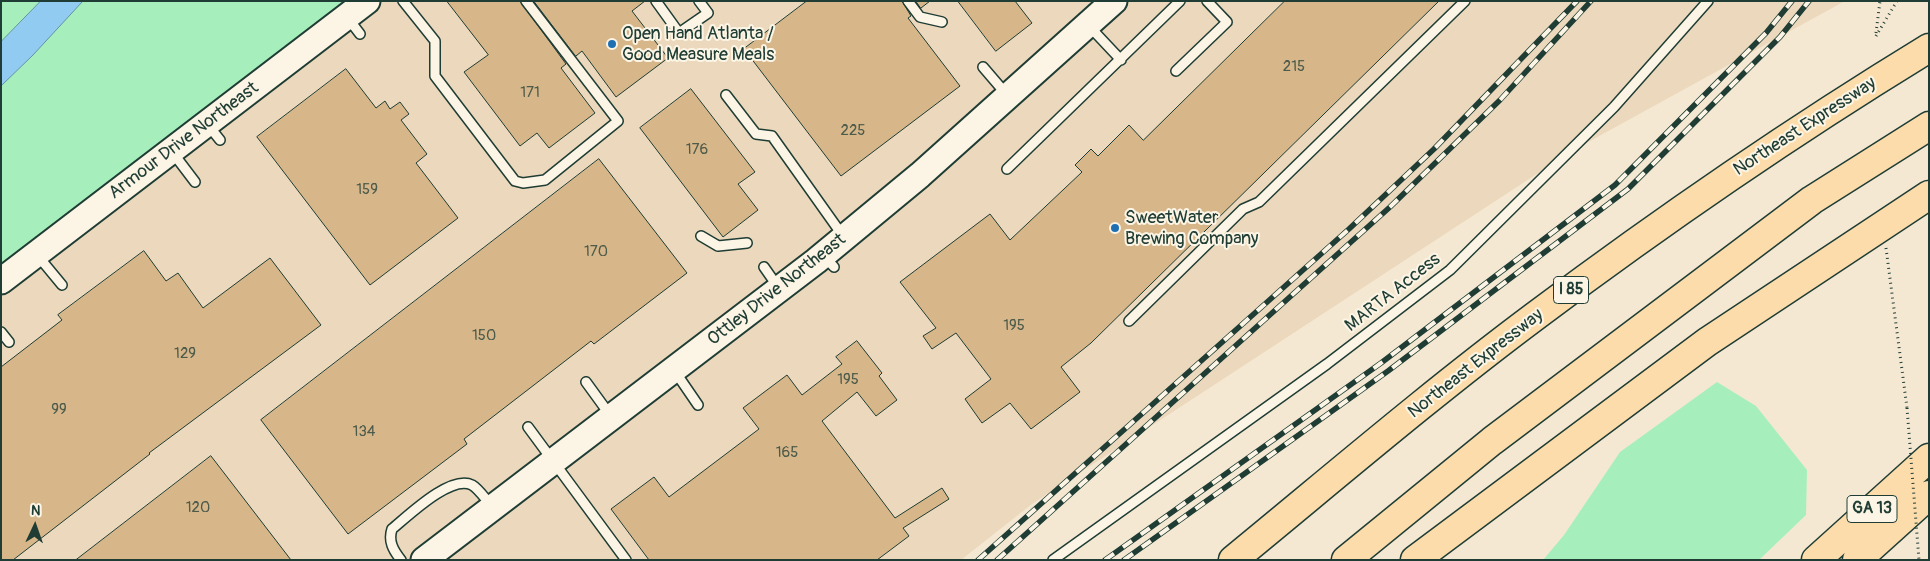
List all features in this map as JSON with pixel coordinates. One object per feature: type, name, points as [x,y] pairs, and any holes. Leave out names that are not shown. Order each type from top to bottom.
[{"type":"highway","name":"Northeast Expressway","points":[[1233,560],[1525,325],[1649,232],[1754,159],[1929,48]]},
{"type":"highway","points":[[1346,560],[1492,441],[1812,200],[1929,126]]},
{"type":"highway","points":[[1415,560],[1707,342],[1929,195]]},
{"type":"highway","name":"GA 13","points":[[1816,560],[1929,458]]},
{"type":"highway","name":"GA 13","points":[[1857,560],[1929,495]]},
{"type":"street","name":"Armour Drive Northeast","points":[[1,281],[171,151],[214,132],[353,26],[367,1]]},
{"type":"street","name":"Ottley Drive Northeast","points":[[436,556],[493,507],[780,289],[829,261],[845,238],[1009,97],[1089,26],[1114,1]]},
{"type":"lane","points":[[403,1],[435,41],[435,76],[515,181],[523,183],[545,180],[618,121],[526,1]]},
{"type":"lane","points":[[656,1],[679,33],[708,13],[699,1]]},
{"type":"lane","points":[[908,1],[920,17],[942,22]]},
{"type":"lane","points":[[1007,169],[1180,1]]},
{"type":"lane","points":[[1176,71],[1227,22],[1206,1]]},
{"type":"lane","points":[[1129,321],[1243,208],[1259,202],[1465,1]]},
{"type":"lane","name":"MARTA Access","points":[[1053,560],[1327,364],[1450,270],[1614,107],[1708,1]]},
{"type":"lane","points":[[1089,26],[1121,60]]},
{"type":"lane","points":[[983,67],[1009,97]]},
{"type":"lane","points":[[726,95],[756,134],[772,136],[845,238]]},
{"type":"lane","points":[[171,151],[195,182]]},
{"type":"lane","points":[[702,236],[718,246],[747,242]]},
{"type":"lane","points":[[36,254],[62,285]]},
{"type":"lane","points":[[764,267],[780,289]]},
{"type":"lane","points":[[1,332],[9,342]]},
{"type":"lane","points":[[674,370],[698,405]]},
{"type":"lane","points":[[586,382],[611,417]]},
{"type":"lane","points":[[528,427],[555,460],[626,560]]},
{"type":"lane","points":[[401,560],[393,549],[390,537],[392,529],[443,489],[459,483],[472,485],[493,507]]},
{"type":"path","points":[[1880,1],[1876,36],[1897,1]]},
{"type":"path","points":[[1886,248],[1907,408],[1919,560]]},
{"type":"shaded area","points":[[348,1],[1845,1],[1572,151],[1032,504],[961,560],[1,560],[1,264]]},
{"type":"green space","points":[[1,1],[348,1],[1,264]]},
{"type":"green space","points":[[1717,382],[1756,406],[1807,470],[1806,515],[1759,560],[1543,560],[1564,535],[1620,452]]},
{"type":"water","points":[[41,1],[83,1],[33,55],[1,86],[1,42]]},
{"type":"building","points":[[447,1],[520,1],[566,64],[561,68],[595,113],[549,148],[537,133],[520,146],[464,72],[488,55]]},
{"type":"building","name":"Open Hand Atlanta / Good Measure Meals","points":[[534,1],[645,1],[632,11],[668,58],[616,97],[582,51],[576,56]]},
{"type":"building","points":[[807,1],[902,1],[911,16],[908,18],[960,86],[841,176],[744,49]]},
{"type":"building","points":[[916,1],[930,1],[921,8]]},
{"type":"building","points":[[958,1],[1015,1],[1032,23],[996,51]]},
{"type":"building","points":[[1285,1],[1439,1],[1091,343],[1061,367],[1080,392],[1031,429],[1010,403],[982,423],[965,399],[991,379],[956,333],[932,349],[923,336],[936,328],[900,282],[990,214],[1010,240],[1082,172],[1075,165],[1091,149],[1098,156],[1129,125],[1143,140]]},
{"type":"building","points":[[346,69],[376,108],[385,101],[390,109],[400,102],[409,114],[401,120],[427,154],[416,163],[458,218],[370,285],[257,137]]},
{"type":"building","points":[[691,89],[755,172],[738,184],[758,210],[723,237],[640,128]]},
{"type":"building","points":[[599,159],[687,273],[594,344],[591,341],[464,439],[467,444],[348,534],[261,420]]},
{"type":"building","points":[[144,251],[166,281],[178,273],[203,308],[270,258],[321,325],[149,453],[13,560],[1,560],[1,367],[62,320],[58,315]]},
{"type":"building","points":[[857,341],[882,373],[879,376],[897,400],[876,416],[857,392],[822,421],[895,518],[942,488],[949,499],[903,528],[909,536],[877,560],[649,560],[611,509],[654,477],[669,497],[759,429],[743,408],[787,375],[802,395],[842,364],[836,357]]},
{"type":"building","points":[[211,456],[291,560],[76,560]]},
{"type":"railway","points":[[978,560],[1349,229],[1434,149],[1577,1]]},
{"type":"railway","points":[[997,560],[1390,207],[1500,100],[1591,1]]},
{"type":"railway","points":[[1105,560],[1381,363],[1615,185],[1766,33],[1792,1]]},
{"type":"railway","points":[[1124,560],[1388,371],[1628,189],[1780,37],[1809,1]]},
{"type":"place","name":"Open Hand Atlanta / Good Measure Meals","points":[[612,44]]},
{"type":"place","name":"SweetWater Brewing Company","points":[[1115,228]]}]
